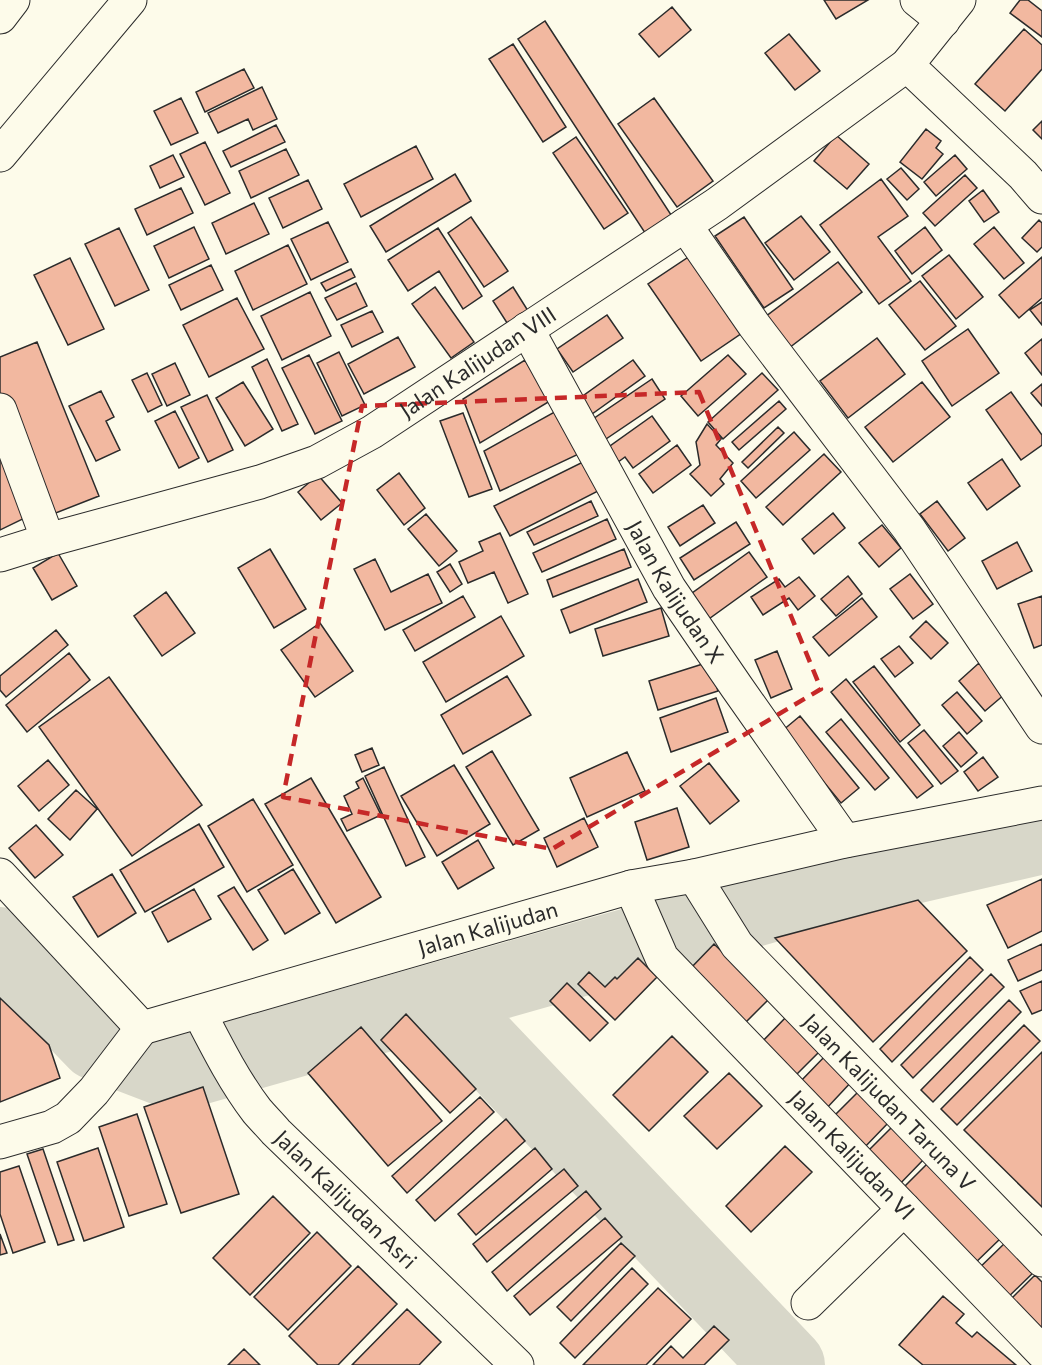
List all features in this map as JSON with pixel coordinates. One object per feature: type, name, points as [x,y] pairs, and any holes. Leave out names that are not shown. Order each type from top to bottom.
[{"type":"street","points":[[0,17],[13,0]]},
{"type":"street","points":[[0,155],[130,0]]},
{"type":"street","points":[[917,0],[951,10]]},
{"type":"street","name":"Jalan Kalijudan VIII","points":[[0,555],[260,482],[317,462],[372,432],[717,204],[907,65],[951,10]]},
{"type":"street","points":[[907,65],[1023,175],[1042,197]]},
{"type":"street","points":[[685,225],[754,325],[909,529],[1042,727]]},
{"type":"street","name":"Jalan Kalijudan X","points":[[527,329],[669,588],[845,841]]},
{"type":"street","points":[[0,410],[48,540]]},
{"type":"street","name":"Jalan Kalijudan","points":[[136,1037],[199,1012],[636,898],[701,887],[845,841],[1042,803]]},
{"type":"street","points":[[0,875],[136,1037],[94,1091],[68,1118],[52,1127],[0,1142]]},
{"type":"street","name":"Jalan Kalijudan Taruna V","points":[[701,887],[737,945],[1042,1260]]},
{"type":"street","name":"Jalan Kalijudan VI","points":[[636,898],[662,958],[1042,1352]]},
{"type":"street","name":"Jalan Kalijudan Asri","points":[[199,1012],[239,1083],[257,1110],[276,1132],[517,1365]]},
{"type":"street","points":[[807,1303],[904,1209]]},
{"type":"highlighted area","points":[[699,392],[821,689],[552,849],[283,797],[362,406]]},
{"type":"building","points":[[824,0],[868,0],[836,19]]},
{"type":"building","points":[[1020,0],[1028,0],[1042,11],[1042,37],[1010,13]]},
{"type":"building","points":[[672,7],[691,30],[659,57],[639,34]]},
{"type":"building","points":[[545,21],[677,224],[651,242],[518,39]]},
{"type":"building","points":[[1024,29],[1042,45],[1042,69],[1005,111],[975,84]]},
{"type":"building","points":[[789,34],[820,71],[795,90],[765,53]]},
{"type":"building","points":[[513,44],[566,127],[543,142],[489,59]]},
{"type":"building","points":[[244,69],[254,88],[205,112],[196,92]]},
{"type":"building","points":[[262,87],[277,119],[253,130],[248,119],[218,133],[208,113]]},
{"type":"building","points":[[181,98],[198,133],[171,145],[154,111]]},
{"type":"building","points":[[654,98],[713,181],[677,207],[618,124]]},
{"type":"building","points":[[1042,121],[1042,139],[1033,130]]},
{"type":"building","points":[[276,125],[285,142],[231,167],[223,151]]},
{"type":"building","points":[[926,129],[941,141],[936,148],[943,154],[922,179],[900,162]]},
{"type":"building","points":[[836,135],[869,164],[847,189],[814,161]]},
{"type":"building","points":[[576,137],[628,213],[604,229],[553,153]]},
{"type":"building","points":[[205,142],[230,193],[205,205],[180,154]]},
{"type":"building","points":[[416,146],[433,179],[361,217],[344,184]]},
{"type":"building","points":[[286,149],[299,175],[251,198],[239,171]]},
{"type":"building","points":[[173,155],[184,177],[160,188],[150,166]]},
{"type":"building","points":[[955,155],[967,169],[936,196],[924,182]]},
{"type":"building","points":[[901,168],[919,189],[907,200],[887,179]]},
{"type":"building","points":[[455,174],[471,201],[386,252],[370,226]]},
{"type":"building","points":[[965,175],[977,188],[935,226],[923,213]]},
{"type":"building","points":[[881,179],[908,216],[878,237],[911,281],[879,304],[820,225]]},
{"type":"building","points":[[308,180],[322,209],[283,228],[269,198]]},
{"type":"building","points":[[181,188],[193,213],[147,235],[135,209]]},
{"type":"building","points":[[983,190],[999,212],[984,222],[969,201]]},
{"type":"building","points":[[254,203],[269,234],[226,254],[212,223]]},
{"type":"building","points":[[801,216],[830,252],[794,280],[765,243]]},
{"type":"building","points":[[471,217],[508,271],[484,287],[448,233]]},
{"type":"building","points":[[744,217],[793,289],[764,308],[715,236]]},
{"type":"building","points":[[1039,220],[1042,223],[1042,247],[1037,252],[1022,238]]},
{"type":"building","points":[[328,222],[348,262],[311,280],[291,239]]},
{"type":"building","points":[[194,227],[209,259],[169,278],[154,246]]},
{"type":"building","points":[[925,227],[942,250],[912,274],[895,251]]},
{"type":"building","points":[[994,227],[1024,263],[1004,279],[974,244]]},
{"type":"building","points":[[119,228],[149,290],[115,306],[85,244]]},
{"type":"building","points":[[438,228],[482,296],[463,309],[439,271],[408,291],[388,260]]},
{"type":"building","points":[[288,245],[307,284],[253,310],[235,271]]},
{"type":"building","points":[[693,254],[745,331],[701,361],[648,284]]},
{"type":"building","points":[[949,255],[983,297],[956,319],[922,276]]},
{"type":"building","points":[[1042,257],[1042,298],[1019,318],[999,295]]},
{"type":"building","points":[[70,258],[104,329],[68,345],[34,275]]},
{"type":"building","points":[[838,262],[862,292],[789,348],[765,317]]},
{"type":"building","points":[[211,265],[223,290],[181,310],[169,285]]},
{"type":"building","points":[[351,269],[355,277],[326,291],[321,283]]},
{"type":"building","points":[[920,281],[956,326],[925,350],[889,305]]},
{"type":"building","points":[[356,283],[367,306],[337,320],[325,298]]},
{"type":"building","points":[[435,287],[474,342],[451,358],[412,304]]},
{"type":"building","points":[[513,287],[530,314],[509,326],[493,301]]},
{"type":"building","points":[[310,292],[331,336],[282,360],[261,316]]},
{"type":"building","points":[[237,298],[264,349],[209,377],[183,325]]},
{"type":"building","points":[[1042,302],[1042,325],[1030,310]]},
{"type":"building","points":[[372,311],[383,332],[352,347],[341,325]]},
{"type":"building","points":[[607,315],[623,338],[573,372],[557,349]]},
{"type":"building","points":[[968,329],[999,373],[952,406],[922,361]]},
{"type":"building","points":[[398,337],[415,367],[364,394],[348,364]]},
{"type":"building","points":[[877,338],[905,374],[848,418],[820,381]]},
{"type":"building","points":[[1042,339],[1042,375],[1025,353]]},
{"type":"building","points":[[37,342],[99,496],[48,516],[0,397],[0,357]]},
{"type":"building","points":[[339,352],[365,405],[342,416],[317,363]]},
{"type":"building","points":[[309,355],[342,421],[315,434],[282,368]]},
{"type":"building","points":[[728,355],[746,374],[698,416],[681,396]]},
{"type":"building","points":[[267,359],[298,424],[282,431],[252,367]]},
{"type":"building","points":[[525,360],[550,401],[480,443],[463,399]]},
{"type":"building","points":[[633,360],[645,376],[592,414],[580,398]]},
{"type":"building","points":[[175,363],[190,395],[167,406],[152,374]]},
{"type":"building","points":[[147,373],[162,405],[148,412],[132,380]]},
{"type":"building","points":[[762,373],[778,390],[723,439],[708,422]]},
{"type":"building","points":[[652,379],[665,399],[603,441],[590,421]]},
{"type":"building","points":[[243,382],[273,429],[245,446],[216,398]]},
{"type":"building","points":[[922,382],[950,417],[893,462],[865,427]]},
{"type":"building","points":[[1042,384],[1042,406],[1031,393]]},
{"type":"building","points":[[101,391],[114,417],[106,421],[120,450],[96,461],[69,406]]},
{"type":"building","points":[[1011,392],[1042,435],[1042,445],[1021,460],[986,410]]},
{"type":"building","points":[[207,395],[233,450],[208,462],[181,407]]},
{"type":"building","points":[[779,401],[786,409],[739,450],[732,442]]},
{"type":"building","points":[[560,409],[583,452],[500,491],[484,451]]},
{"type":"building","points":[[175,411],[199,458],[179,468],[155,421]]},
{"type":"building","points":[[463,413],[492,489],[469,497],[440,421]]},
{"type":"building","points":[[652,416],[670,441],[633,468],[625,457],[614,465],[603,451]]},
{"type":"building","points":[[707,424],[721,439],[716,445],[733,463],[720,479],[724,484],[711,496],[690,474],[700,465],[696,442]]},
{"type":"building","points":[[778,427],[784,433],[748,468],[742,462]]},
{"type":"building","points":[[794,432],[810,450],[756,498],[741,481]]},
{"type":"building","points":[[677,445],[691,465],[653,493],[639,474]]},
{"type":"building","points":[[0,451],[31,515],[0,530]]},
{"type":"building","points":[[824,454],[841,472],[783,525],[766,507]]},
{"type":"building","points":[[1002,459],[1020,486],[987,510],[968,483]]},
{"type":"building","points":[[585,461],[600,490],[510,536],[494,506]]},
{"type":"building","points":[[399,473],[425,508],[404,525],[377,490]]},
{"type":"building","points":[[318,475],[342,503],[321,520],[298,492]]},
{"type":"building","points":[[591,501],[598,516],[534,545],[527,532]]},
{"type":"building","points":[[937,501],[965,538],[948,551],[920,514]]},
{"type":"building","points":[[703,505],[715,523],[680,546],[668,527]]},
{"type":"building","points":[[833,513],[845,528],[814,554],[802,539]]},
{"type":"building","points":[[426,514],[457,551],[439,566],[408,529]]},
{"type":"building","points":[[607,519],[616,539],[542,572],[533,553]]},
{"type":"building","points":[[736,522],[750,544],[694,580],[680,558]]},
{"type":"building","points":[[882,525],[901,548],[879,567],[859,543]]},
{"type":"building","points":[[500,533],[528,594],[508,603],[494,572],[468,583],[459,562],[483,551],[479,542]]},
{"type":"building","points":[[1017,542],[1032,571],[997,589],[982,561]]},
{"type":"building","points":[[270,549],[306,609],[274,628],[238,568]]},
{"type":"building","points":[[624,549],[631,567],[553,597],[547,580]]},
{"type":"building","points":[[749,552],[767,577],[706,621],[688,596]]},
{"type":"building","points":[[58,553],[77,586],[52,600],[33,568]]},
{"type":"building","points":[[375,559],[391,592],[428,574],[442,603],[385,630],[354,569]]},
{"type":"building","points":[[450,564],[462,584],[450,592],[437,572]]},
{"type":"building","points":[[910,574],[933,604],[913,619],[890,589]]},
{"type":"building","points":[[848,576],[862,594],[836,616],[821,599]]},
{"type":"building","points":[[799,577],[815,596],[798,610],[789,598],[763,615],[751,597],[779,579],[785,587]]},
{"type":"building","points":[[638,579],[647,602],[570,633],[561,610]]},
{"type":"building","points":[[166,592],[195,633],[162,656],[134,616]]},
{"type":"building","points":[[463,596],[475,617],[415,651],[403,630]]},
{"type":"building","points":[[1042,596],[1042,645],[1034,648],[1018,604]]},
{"type":"building","points":[[862,598],[877,617],[829,656],[813,637]]},
{"type":"building","points":[[661,608],[669,636],[603,656],[595,629]]},
{"type":"building","points":[[501,616],[524,656],[446,702],[423,662]]},
{"type":"building","points":[[926,621],[948,643],[931,659],[910,637]]},
{"type":"building","points":[[320,623],[353,671],[315,697],[281,650]]},
{"type":"building","points":[[56,630],[68,645],[6,697],[0,690],[0,676]]},
{"type":"building","points":[[899,646],[913,663],[895,677],[881,659]]},
{"type":"building","points":[[777,651],[792,689],[771,698],[755,660]]},
{"type":"building","points":[[69,653],[90,680],[27,732],[6,705]]},
{"type":"building","points":[[709,662],[718,691],[658,710],[649,681]]},
{"type":"building","points":[[979,663],[1005,694],[985,711],[959,681]]},
{"type":"building","points":[[874,666],[920,725],[900,742],[853,682]]},
{"type":"building","points":[[507,676],[531,715],[463,754],[441,715]]},
{"type":"building","points":[[109,677],[202,805],[132,856],[39,727]]},
{"type":"building","points":[[846,679],[933,786],[917,798],[831,692]]},
{"type":"building","points":[[957,692],[982,721],[967,734],[942,705]]},
{"type":"building","points":[[716,698],[728,732],[671,752],[660,718]]},
{"type":"building","points":[[800,716],[859,788],[841,803],[782,731]]},
{"type":"building","points":[[841,719],[889,778],[875,790],[826,732]]},
{"type":"building","points":[[924,730],[958,771],[941,784],[908,743]]},
{"type":"building","points":[[959,732],[977,753],[961,767],[943,746]]},
{"type":"building","points":[[372,748],[379,765],[362,772],[355,755]]},
{"type":"building","points":[[492,751],[539,830],[513,845],[466,767]]},
{"type":"building","points":[[627,752],[645,791],[587,817],[570,778]]},
{"type":"building","points":[[983,757],[998,777],[978,791],[964,772]]},
{"type":"building","points":[[48,760],[69,785],[39,811],[18,786]]},
{"type":"building","points":[[709,763],[739,801],[710,824],[680,786]]},
{"type":"building","points":[[454,765],[490,824],[437,856],[401,796]]},
{"type":"building","points":[[384,767],[425,857],[406,866],[365,776]]},
{"type":"building","points":[[311,778],[381,897],[336,923],[265,804]]},
{"type":"building","points":[[363,778],[381,815],[347,831],[341,819],[352,814],[344,796],[359,788],[356,782]]},
{"type":"building","points":[[76,790],[97,809],[70,840],[48,819]]},
{"type":"building","points":[[253,799],[293,865],[247,892],[208,826]]},
{"type":"building","points":[[677,808],[689,847],[647,860],[635,822]]},
{"type":"building","points":[[584,818],[598,847],[557,867],[544,838]]},
{"type":"building","points":[[199,824],[224,867],[145,912],[120,870]]},
{"type":"building","points":[[36,825],[63,855],[35,878],[9,848]]},
{"type":"building","points":[[478,840],[494,868],[458,889],[442,862]]},
{"type":"building","points":[[293,869],[320,913],[285,934],[258,890]]},
{"type":"building","points":[[112,874],[136,913],[98,937],[73,897]]},
{"type":"building","points":[[1042,879],[1042,931],[1008,948],[987,905]]},
{"type":"building","points":[[234,887],[268,940],[253,950],[218,896]]},
{"type":"building","points":[[194,889],[211,919],[168,942],[152,912]]},
{"type":"building","points":[[918,900],[967,951],[873,1042],[775,938]]},
{"type":"building","points":[[714,944],[770,998],[744,1024],[689,970]]},
{"type":"building","points":[[1042,944],[1042,970],[1018,981],[1008,960]]},
{"type":"building","points":[[970,957],[983,970],[892,1062],[880,1049]]},
{"type":"building","points":[[638,958],[657,977],[615,1020],[578,984],[589,972],[605,987],[615,977],[617,979]]},
{"type":"building","points":[[991,974],[1004,987],[913,1078],[901,1065]]},
{"type":"building","points":[[1042,981],[1042,1010],[1032,1014],[1020,991]]},
{"type":"building","points":[[567,983],[608,1023],[590,1041],[550,1001]]},
{"type":"building","points":[[0,998],[49,1045],[60,1078],[0,1102]]},
{"type":"building","points":[[1009,1000],[1021,1012],[933,1102],[921,1090]]},
{"type":"building","points":[[406,1014],[476,1089],[450,1113],[381,1040]]},
{"type":"building","points":[[788,1015],[822,1049],[793,1078],[759,1045]]},
{"type":"building","points":[[1024,1025],[1040,1041],[957,1125],[941,1109]]},
{"type":"building","points":[[361,1027],[442,1121],[388,1166],[308,1073]]},
{"type":"building","points":[[672,1036],[708,1072],[649,1131],[613,1095]]},
{"type":"building","points":[[1042,1052],[1042,1207],[964,1130]]},
{"type":"building","points":[[828,1053],[854,1079],[825,1110],[798,1084]]},
{"type":"building","points":[[729,1073],[762,1106],[717,1149],[684,1116]]},
{"type":"building","points":[[203,1087],[239,1194],[181,1213],[144,1107]]},
{"type":"building","points":[[858,1092],[889,1122],[862,1150],[830,1120]]},
{"type":"building","points":[[480,1097],[494,1112],[407,1193],[392,1176]]},
{"type":"building","points":[[137,1114],[167,1204],[129,1216],[99,1127]]},
{"type":"building","points":[[506,1119],[525,1141],[435,1221],[416,1200]]},
{"type":"building","points":[[893,1126],[925,1158],[895,1189],[862,1157]]},
{"type":"building","points":[[785,1146],[812,1172],[751,1232],[726,1206]]},
{"type":"building","points":[[98,1148],[124,1227],[84,1241],[57,1162]]},
{"type":"building","points":[[535,1148],[552,1169],[476,1235],[458,1214]]},
{"type":"building","points":[[43,1149],[74,1240],[58,1245],[27,1154]]},
{"type":"building","points":[[928,1163],[1003,1236],[970,1268],[896,1195]]},
{"type":"building","points":[[19,1166],[45,1242],[13,1253],[0,1214],[0,1172]]},
{"type":"building","points":[[564,1169],[578,1186],[487,1262],[473,1244]]},
{"type":"building","points":[[586,1191],[601,1209],[507,1291],[492,1272]]},
{"type":"building","points":[[273,1196],[310,1233],[250,1295],[213,1258]]},
{"type":"building","points":[[605,1218],[622,1237],[530,1315],[514,1296]]},
{"type":"building","points":[[317,1232],[351,1266],[288,1330],[254,1297]]},
{"type":"building","points":[[0,1234],[7,1253],[0,1255]]},
{"type":"building","points":[[1007,1241],[1036,1270],[1001,1304],[972,1275]]},
{"type":"building","points":[[621,1243],[635,1256],[571,1321],[557,1307]]},
{"type":"building","points":[[358,1266],[397,1304],[338,1365],[318,1365],[289,1336]]},
{"type":"building","points":[[632,1268],[648,1284],[575,1358],[560,1343]]},
{"type":"building","points":[[1035,1275],[1042,1282],[1042,1347],[1002,1308]]},
{"type":"building","points":[[658,1288],[691,1319],[646,1365],[583,1365]]},
{"type":"building","points":[[943,1296],[964,1314],[956,1323],[972,1337],[977,1332],[1016,1365],[923,1365],[899,1345]]},
{"type":"building","points":[[407,1309],[441,1342],[419,1365],[352,1365]]},
{"type":"building","points":[[714,1326],[729,1340],[704,1365],[653,1365],[671,1346],[683,1358]]},
{"type":"building","points":[[244,1349],[260,1365],[228,1365]]},
{"type":"waterway","points":[[440,999],[870,877],[1042,837]]},
{"type":"waterway","points":[[0,944],[96,1043],[177,1074],[440,999],[788,1365]]}]
